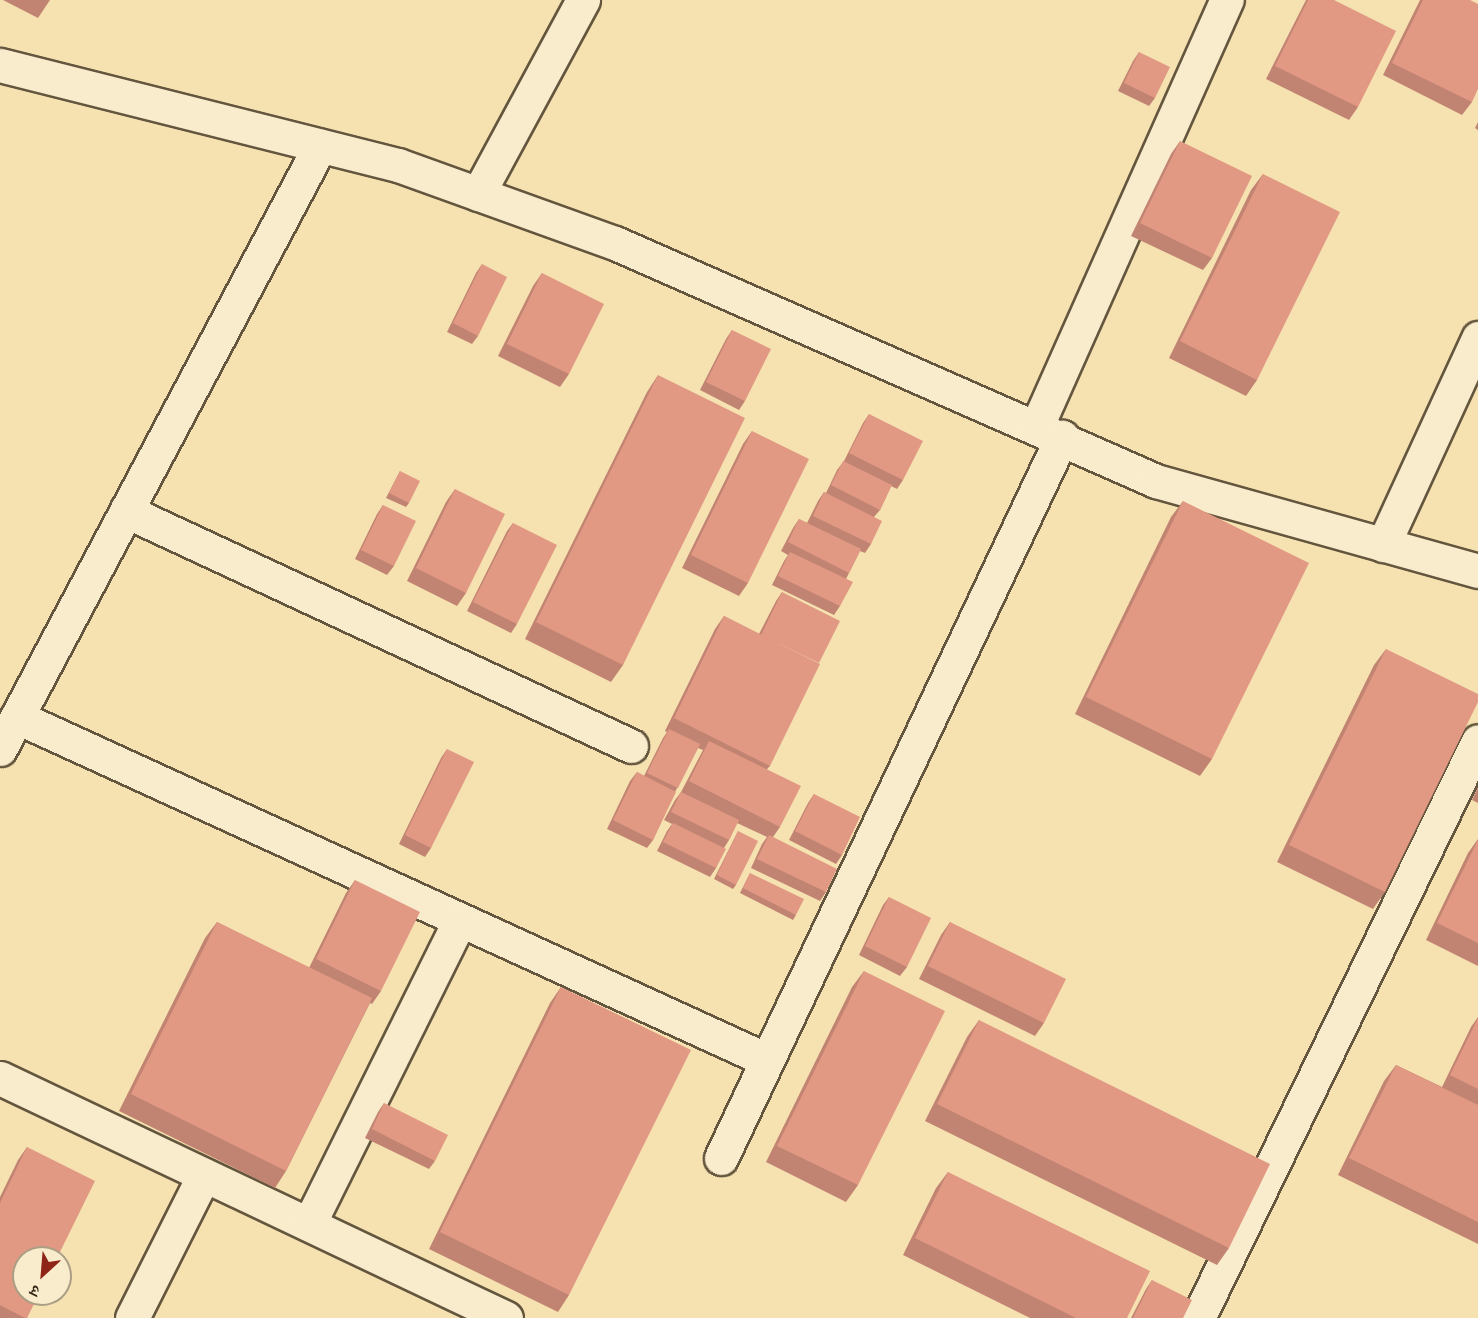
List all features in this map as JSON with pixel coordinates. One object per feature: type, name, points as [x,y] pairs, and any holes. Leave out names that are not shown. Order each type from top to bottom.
[{"type":"street","points":[[478,194],[583,0]]},
{"type":"street","points":[[721,1158],[1049,432],[1227,0]]},
{"type":"street","points":[[0,65],[398,165],[615,243],[1156,481],[1478,571]]},
{"type":"street","points":[[0,750],[320,146]]},
{"type":"street","points":[[1383,545],[1478,338]]},
{"type":"street","points":[[126,511],[631,746]]},
{"type":"street","points":[[17,717],[767,1060]]},
{"type":"street","points":[[1198,1318],[1478,741]]},
{"type":"street","points":[[309,1224],[460,920]]},
{"type":"street","points":[[0,1078],[506,1318]]},
{"type":"street","points":[[132,1318],[204,1175]]},
{"type":"building","points":[[1308,0],[1334,0],[1396,31],[1358,107],[1275,66]]},
{"type":"building","points":[[1423,0],[1470,0],[1478,4],[1478,89],[1472,102],[1392,63]]},
{"type":"building","points":[[1139,52],[1170,67],[1155,98],[1124,83]]},
{"type":"building","points":[[1180,141],[1252,176],[1212,258],[1140,223]]},
{"type":"building","points":[[1263,174],[1340,212],[1257,380],[1180,341]]},
{"type":"building","points":[[482,264],[507,277],[478,336],[453,323]]},
{"type":"building","points":[[542,273],[604,304],[569,374],[507,344]]},
{"type":"building","points":[[732,330],[771,349],[745,401],[706,382]]},
{"type":"building","points":[[658,375],[745,418],[623,665],[536,622]]},
{"type":"building","points":[[869,414],[923,441],[903,480],[849,453]]},
{"type":"building","points":[[752,431],[809,459],[748,583],[691,555]]},
{"type":"building","points":[[843,461],[892,485],[880,510],[831,485]]},
{"type":"building","points":[[400,471],[420,481],[409,503],[389,493]]},
{"type":"building","points":[[455,489],[505,514],[466,593],[416,568]]},
{"type":"building","points":[[824,492],[882,521],[871,544],[813,516]]},
{"type":"building","points":[[1183,501],[1309,563],[1212,759],[1086,697]]},
{"type":"building","points":[[383,505],[416,521],[394,566],[361,550]]},
{"type":"building","points":[[799,519],[861,549],[849,573],[788,542]]},
{"type":"building","points":[[513,523],[557,545],[517,624],[473,602]]},
{"type":"building","points":[[790,552],[853,582],[840,606],[778,576]]},
{"type":"building","points":[[782,592],[840,621],[819,663],[761,635]]},
{"type":"building","points":[[724,616],[820,664],[770,766],[674,718]]},
{"type":"building","points":[[1386,649],[1478,694],[1478,702],[1385,892],[1289,845]]},
{"type":"building","points":[[669,729],[700,744],[678,788],[647,773]]},
{"type":"building","points":[[709,741],[801,786],[780,827],[689,781]]},
{"type":"building","points":[[447,749],[474,762],[431,848],[405,835]]},
{"type":"building","points":[[637,772],[676,792],[653,840],[613,820]]},
{"type":"building","points":[[681,792],[739,820],[729,840],[671,812]]},
{"type":"building","points":[[814,794],[860,817],[842,855],[795,831]]},
{"type":"building","points":[[673,823],[726,849],[716,868],[663,842]]},
{"type":"building","points":[[738,831],[758,841],[736,885],[717,875]]},
{"type":"building","points":[[769,835],[837,869],[826,892],[757,859]]},
{"type":"building","points":[[1478,840],[1478,943],[1437,923]]},
{"type":"building","points":[[750,873],[804,899],[796,915],[743,888]]},
{"type":"building","points":[[355,880],[420,912],[381,991],[316,959]]},
{"type":"building","points":[[889,897],[931,918],[907,967],[865,946]]},
{"type":"building","points":[[217,922],[372,998],[286,1171],[131,1094]]},
{"type":"building","points":[[950,922],[1066,979],[1044,1023],[928,966]]},
{"type":"building","points":[[864,971],[945,1011],[858,1185],[777,1146]]},
{"type":"building","points":[[561,987],[691,1050],[569,1295],[440,1232]]},
{"type":"building","points":[[1478,1018],[1478,1089],[1450,1075]]},
{"type":"building","points":[[979,1020],[1270,1164],[1229,1248],[937,1104]]},
{"type":"building","points":[[1396,1065],[1478,1105],[1478,1222],[1349,1158]]},
{"type":"building","points":[[384,1103],[448,1135],[435,1161],[372,1129]]},
{"type":"building","points":[[27,1147],[95,1181],[63,1246],[12,1246],[12,1306],[33,1306],[27,1318],[0,1305],[0,1203]]},
{"type":"building","points":[[948,1172],[1150,1271],[1127,1318],[1076,1318],[915,1238]]},
{"type":"building","points":[[1152,1280],[1192,1300],[1183,1318],[1133,1318]]}]
